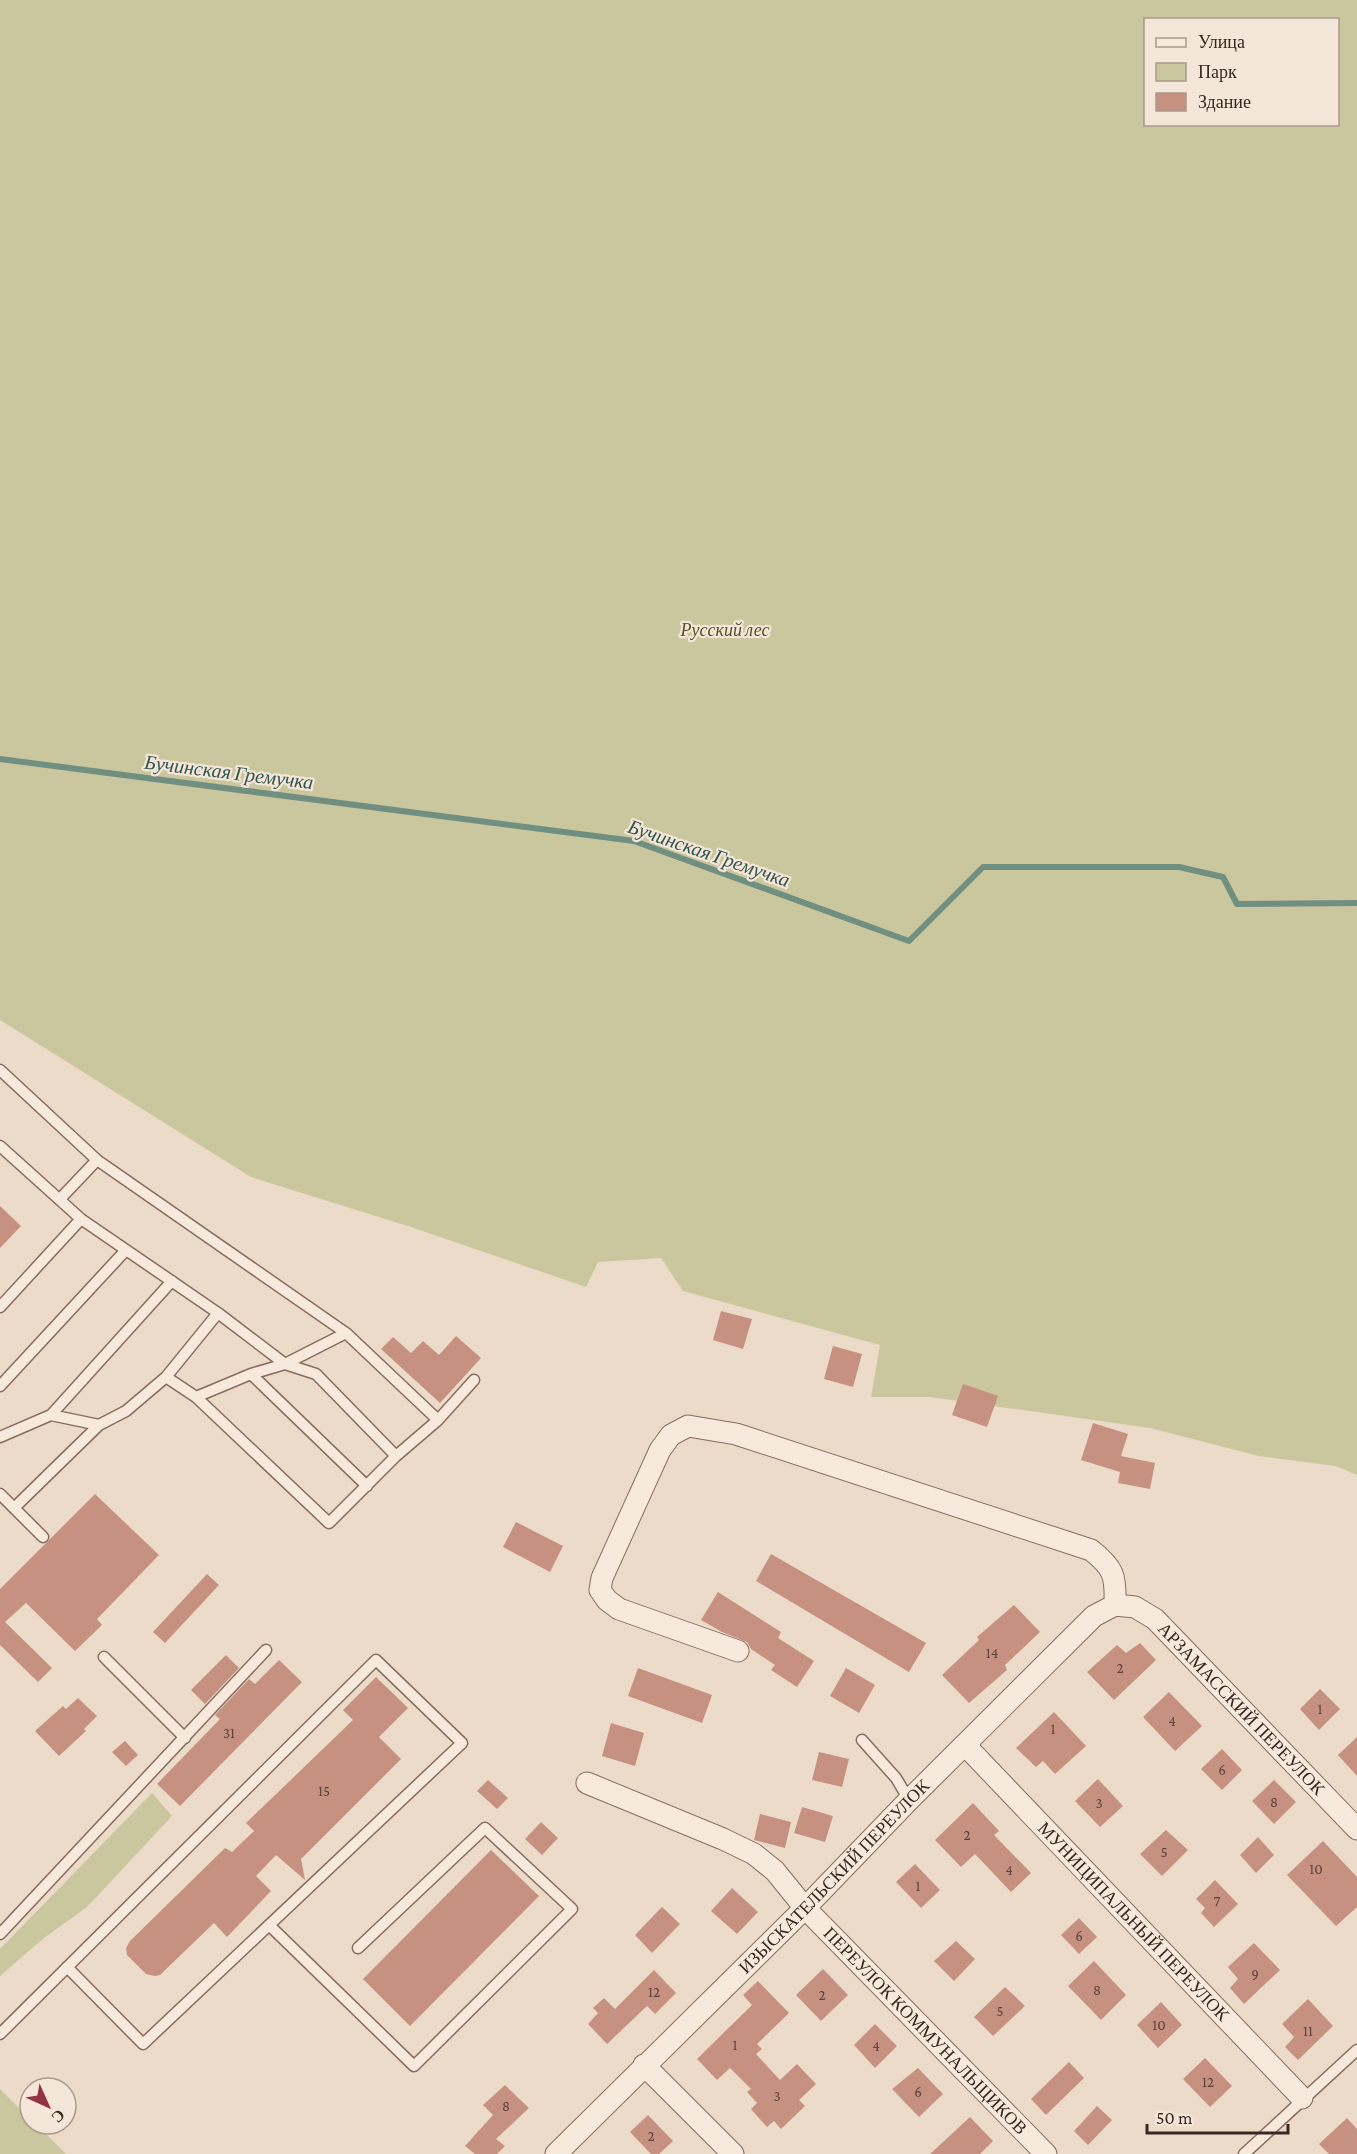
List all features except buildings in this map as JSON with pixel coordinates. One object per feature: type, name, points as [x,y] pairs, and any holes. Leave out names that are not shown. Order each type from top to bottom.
[{"type":"street","points":[[738,1651],[619,1609],[607,1600],[600,1590],[602,1578],[660,1450],[670,1435],[688,1426],[736,1434],[1091,1550],[1111,1568],[1115,1581],[1115,1605]]},
{"type":"street","name":"ИЗЫСКАТЕЛЬСКИЙ ПЕРЕУЛОК","points":[[556,2154],[1094,1616],[1115,1605]]},
{"type":"street","name":"АРЗАМАССКИЙ ПЕРЕУЛОК","points":[[1115,1605],[1135,1607],[1155,1619],[1357,1829]]},
{"type":"street","name":"МУНИЦИПАЛЬНЫЙ ПЕРЕУЛОК","points":[[965,1745],[1302,2098]]},
{"type":"street","name":"ПЕРЕУЛОК КОММУНАЛЬЩИКОВ","points":[[587,1783],[754,1854],[775,1871],[804,1908],[1046,2154]]},
{"type":"street","points":[[644,2065],[733,2154]]},
{"type":"lane","points":[[0,1070],[97,1160],[346,1333],[438,1420]]},
{"type":"lane","points":[[0,1146],[81,1219],[218,1313],[285,1364],[316,1374],[396,1456]]},
{"type":"lane","points":[[60,1199],[97,1160]]},
{"type":"lane","points":[[0,1307],[81,1219]]},
{"type":"lane","points":[[0,1386],[126,1250]]},
{"type":"lane","points":[[0,1437],[51,1415],[172,1281]]},
{"type":"lane","points":[[14,1508],[99,1425],[126,1411],[166,1377],[218,1313]]},
{"type":"lane","points":[[196,1397],[251,1374],[285,1364],[346,1333]]},
{"type":"lane","points":[[251,1374],[367,1486]]},
{"type":"lane","points":[[166,1377],[196,1397],[329,1523],[396,1456],[438,1420],[474,1380]]},
{"type":"lane","points":[[51,1415],[99,1425]]},
{"type":"lane","points":[[0,1494],[43,1537]]},
{"type":"lane","points":[[0,1934],[266,1650]]},
{"type":"lane","points":[[104,1657],[185,1738]]},
{"type":"lane","points":[[0,2034],[67,1967],[376,1659],[462,1743],[143,2044],[67,1967]]},
{"type":"lane","points":[[862,1740],[896,1778],[909,1800]]},
{"type":"lane","points":[[269,1925],[414,2066],[572,1909],[485,1828],[358,1948]]},
{"type":"lane","points":[[1244,2154],[1302,2098],[1357,2050]]},
{"type":"green space","name":"Русский лес","points":[[0,0],[1357,0],[1357,1475],[1336,1466],[1259,1456],[1150,1428],[930,1397],[871,1397],[880,1345],[683,1291],[661,1258],[598,1262],[586,1287],[411,1227],[251,1177],[0,1020]]},
{"type":"green space","points":[[152,1793],[172,1816],[87,1907],[44,1938],[0,1976],[0,1949]]},
{"type":"green space","points":[[0,2089],[18,2107],[18,2136],[48,2136],[66,2154],[0,2154]]},
{"type":"waterway","name":"Бучинская Гремучка","points":[[0,759],[634,841],[909,941],[983,867],[1179,867],[1223,877],[1237,904],[1357,903]]}]
